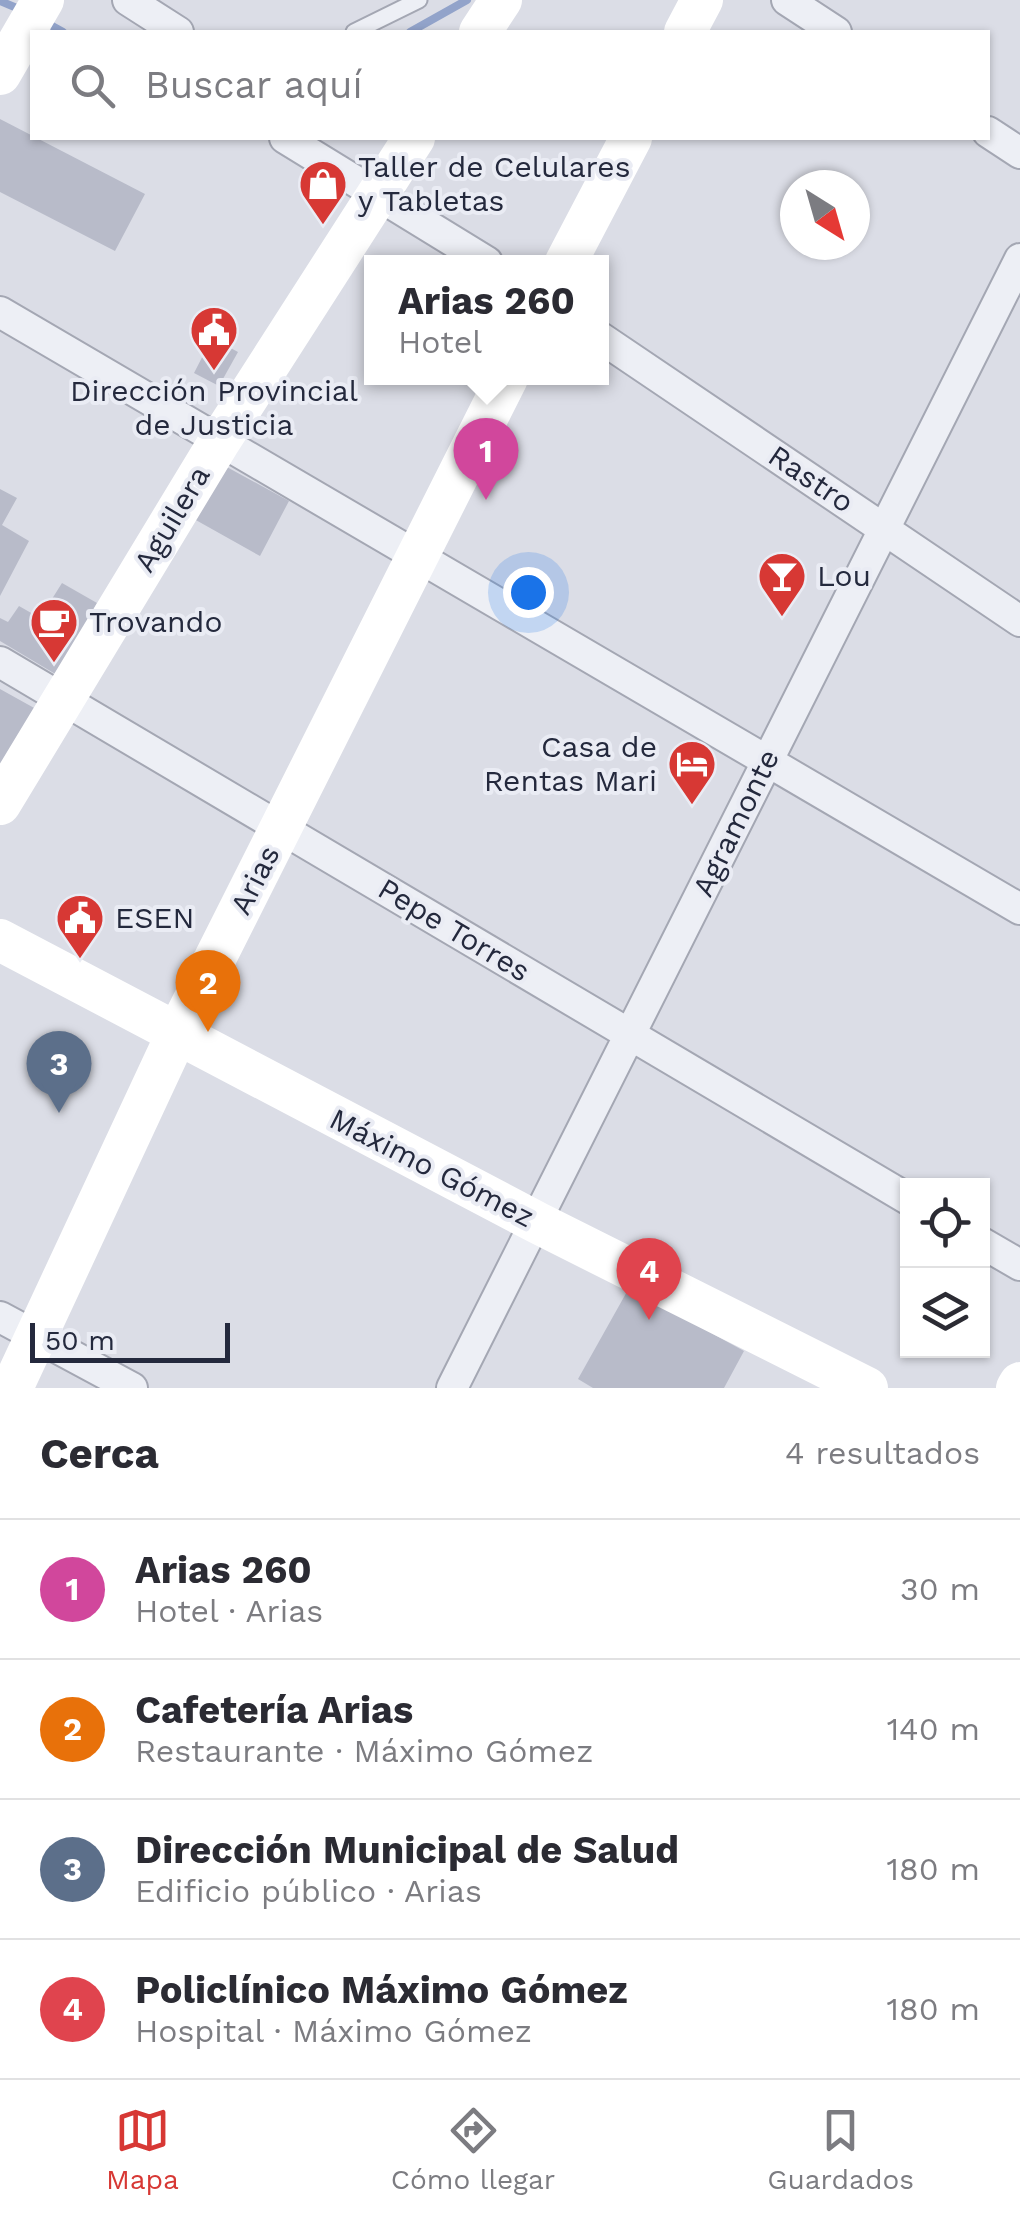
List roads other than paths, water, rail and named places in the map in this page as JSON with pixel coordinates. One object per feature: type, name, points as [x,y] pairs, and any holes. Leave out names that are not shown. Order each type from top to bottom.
[{"type":"street","points":[[9,58],[43,0]]},
{"type":"street","points":[[128,0],[175,30]]},
{"type":"street","points":[[481,30],[501,0]]},
{"type":"street","points":[[686,30],[702,0]]},
{"type":"street","points":[[786,0],[833,30]]},
{"type":"street","points":[[990,133],[1020,153]]},
{"type":"street","points":[[288,140],[475,255]]},
{"type":"street","name":"Aguilera","points":[[0,804],[220,442],[413,140]]},
{"type":"street","points":[[570,255],[630,140]]},
{"type":"street","name":"Agramonte","points":[[452,1388],[632,1037],[767,759],[1020,259]]},
{"type":"street","points":[[0,312],[1020,910]]},
{"type":"street","name":"Rastro","points":[[609,343],[1020,621]]},
{"type":"street","name":"Arias","points":[[12,1388],[18,1327],[176,1036],[503,385]]},
{"type":"street","name":"Pepe Torres","points":[[0,662],[900,1194]]},
{"type":"street","name":"Máximo Gómez","points":[[0,940],[176,1036],[538,1223],[868,1388]]},
{"type":"street","points":[[990,1248],[1020,1265]]},
{"type":"street","points":[[18,1327],[132,1388]]},
{"type":"lane","points":[[358,30],[419,0]]},
{"type":"waterway","points":[[414,30],[467,0]]},
{"type":"waterway","points":[[0,1],[24,11]]},
{"type":"waterway","points":[[45,22],[59,30]]},
{"type":"place","name":"Taller de Celulares y Tabletas","points":[[323,226]]},
{"type":"place","name":"Dirección Provincial de Justicia","points":[[214,372]]},
{"type":"place","name":"Arias 260","points":[[486,500]]},
{"type":"place","name":"Lou","points":[[782,618]]},
{"type":"place","name":"Trovando","points":[[54,664]]},
{"type":"place","name":"Casa de Rentas Mari","points":[[692,806]]},
{"type":"place","name":"ESEN","points":[[80,960]]},
{"type":"place","name":"Cafetería Arias","points":[[208,1032]]},
{"type":"place","name":"Dirección Municipal de Salud","points":[[59,1113]]},
{"type":"place","name":"Policlínico Máximo Gómez","points":[[649,1320]]}]
